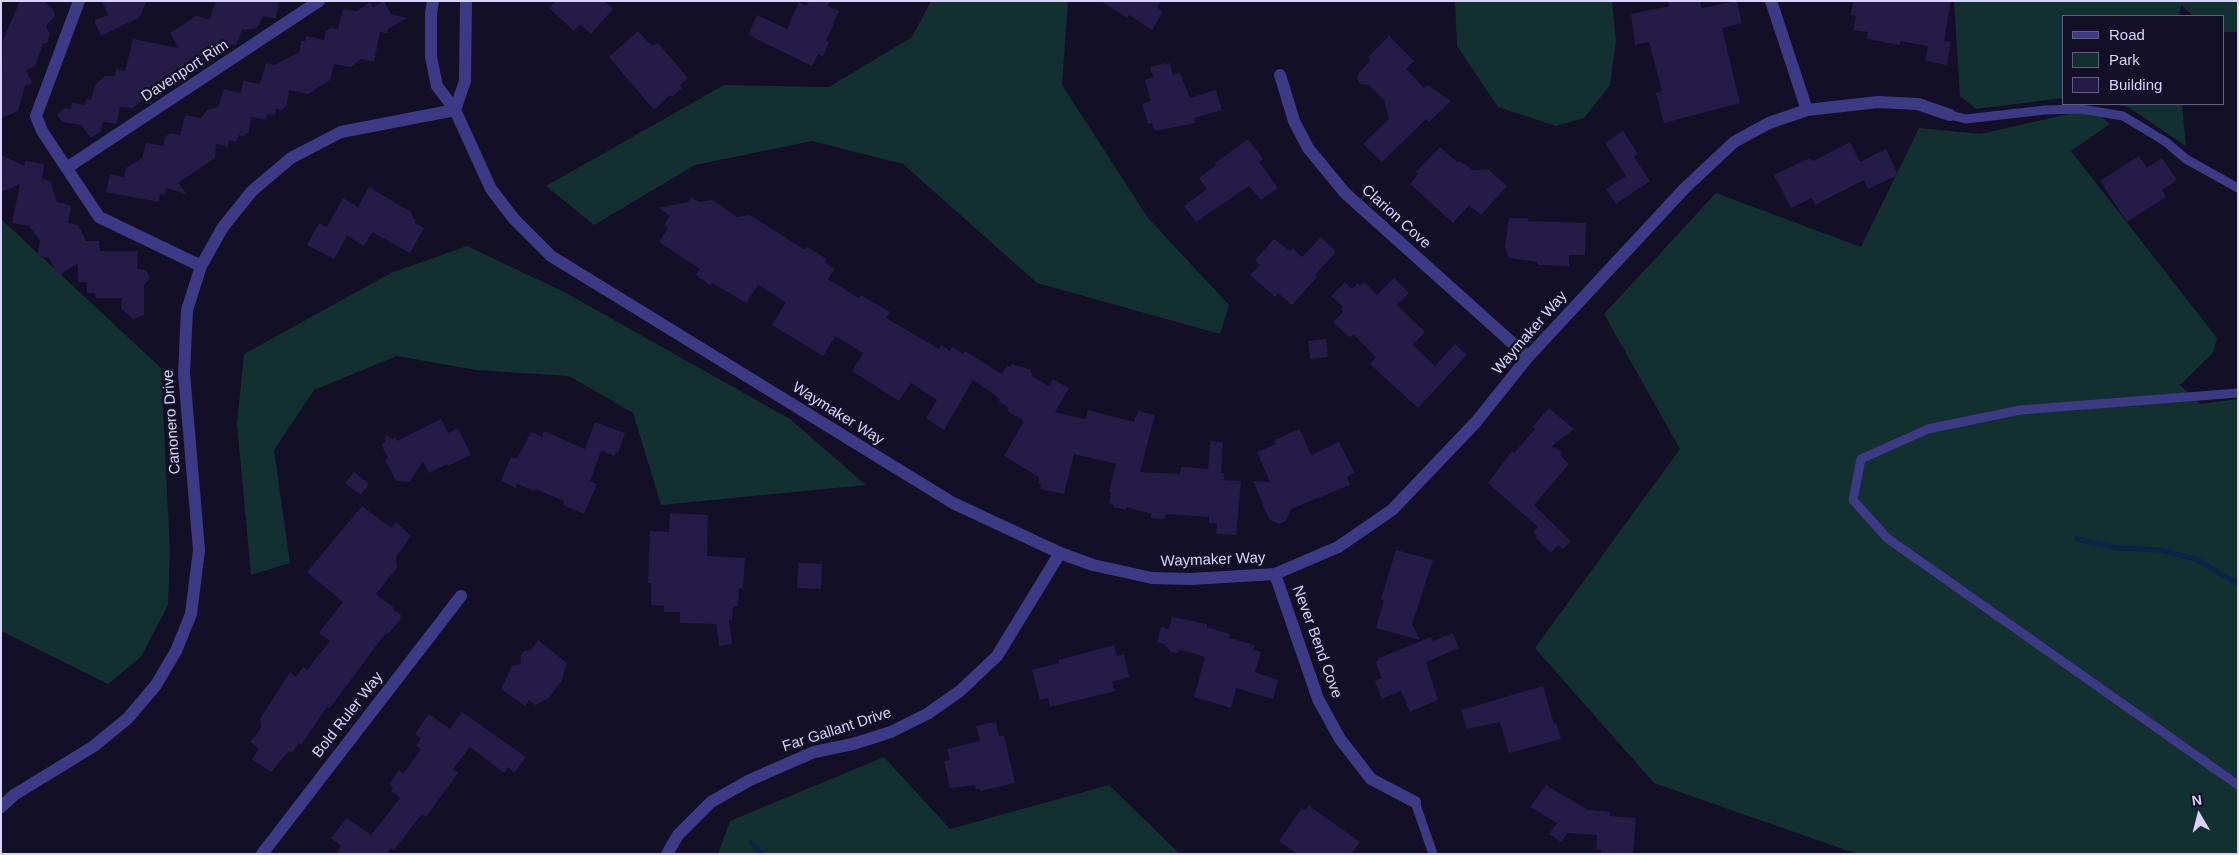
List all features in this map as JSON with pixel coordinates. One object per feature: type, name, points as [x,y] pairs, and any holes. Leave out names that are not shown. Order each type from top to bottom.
[{"type":"street","points":[[79,1],[36,116],[42,131],[68,167],[98,217],[201,266]]},
{"type":"street","name":"Davenport Rim","points":[[68,167],[320,1]]},
{"type":"street","name":"Waymaker Way","points":[[433,1],[431,22],[433,67],[437,86],[455,110],[492,189],[514,219],[551,256],[953,504],[1060,553],[1093,565],[1152,578],[1192,579],[1275,574],[1338,547],[1392,510],[1476,422],[1528,357],[1685,188],[1734,142],[1769,123],[1807,110],[1878,102],[1918,104],[1950,115]]},
{"type":"street","points":[[455,110],[465,81],[466,1]]},
{"type":"street","points":[[1772,1],[1807,110]]},
{"type":"street","name":"Clarion Cove","points":[[1280,75],[1294,122],[1308,148],[1345,193],[1528,357]]},
{"type":"street","name":"Canonero Drive","points":[[1,807],[14,795],[94,746],[128,718],[156,685],[176,651],[191,614],[199,550],[184,373],[187,310],[201,266],[223,227],[252,191],[291,158],[341,132],[455,110]]},
{"type":"street","name":"Far Gallant Drive","points":[[667,854],[678,835],[712,802],[750,780],[814,752],[853,744],[891,732],[926,714],[960,691],[997,656],[1060,553]]},
{"type":"street","name":"Never Bend Cove","points":[[1275,574],[1318,699],[1340,739],[1371,779],[1415,802]]},
{"type":"street","name":"Bold Ruler Way","points":[[262,854],[460,596]]},
{"type":"lane","points":[[1950,115],[1966,119],[2045,110],[2081,109],[2123,116],[2166,142],[2186,159],[2238,188]]},
{"type":"lane","points":[[2238,393],[2020,410],[1928,430],[1861,459],[1854,500],[1887,538],[2238,785]]},
{"type":"lane","points":[[1415,802],[1433,854]]},
{"type":"green space","points":[[931,1],[1068,1],[1062,85],[1148,218],[1229,305],[1220,334],[1037,283],[903,164],[812,141],[695,165],[594,225],[546,186],[724,85],[829,87],[912,37]]},
{"type":"green space","points":[[1455,1],[1612,1],[1616,41],[1610,85],[1584,118],[1556,126],[1498,107],[1457,46]]},
{"type":"green space","points":[[1954,1],[2238,1],[2238,32],[2224,32],[2224,15],[2192,15],[2181,5],[2179,15],[2062,15],[2062,98],[1976,109],[1960,96]]},
{"type":"green space","points":[[2119,105],[2182,105],[2186,146],[2128,107]]},
{"type":"green space","points":[[2093,110],[2110,124],[2071,151],[2217,338],[2213,353],[2180,385],[2200,404],[2238,399],[2238,854],[1857,854],[1654,783],[1535,648],[1680,449],[1604,314],[1716,193],[1861,247],[1919,128],[1981,134]]},
{"type":"green space","points":[[1,219],[161,368],[170,552],[168,605],[141,657],[108,684],[1,631]]},
{"type":"green space","points":[[467,246],[566,293],[790,419],[866,485],[661,505],[633,413],[569,376],[476,370],[397,356],[314,390],[274,450],[290,563],[251,575],[237,424],[244,354],[391,273]]},
{"type":"green space","points":[[884,757],[950,829],[1109,785],[1180,854],[718,854],[730,821]]},
{"type":"building","points":[[20,1],[44,1],[53,9],[55,16],[46,26],[50,34],[48,42],[43,44],[35,66],[26,70],[32,83],[25,86],[18,111],[1,118],[3,40]]},
{"type":"building","points":[[102,1],[146,1],[140,17],[101,36],[95,20],[108,15]]},
{"type":"building","points":[[218,1],[279,1],[276,19],[263,16],[257,28],[242,30],[236,45],[221,42],[220,49],[201,63],[199,70],[181,69],[179,80],[175,83],[162,81],[157,98],[147,96],[133,108],[120,107],[117,124],[103,122],[101,131],[91,138],[81,125],[62,122],[57,114],[65,108],[71,109],[72,103],[85,105],[86,99],[91,100],[95,85],[105,76],[115,76],[116,69],[125,71],[133,39],[179,48],[170,33],[196,16],[210,19],[214,5]]},
{"type":"building","points":[[384,1],[391,14],[407,18],[388,29],[387,33],[380,32],[374,62],[361,59],[351,67],[334,64],[330,80],[308,94],[289,90],[287,105],[281,110],[276,109],[275,115],[267,114],[266,120],[251,117],[249,132],[243,136],[239,135],[236,142],[229,140],[228,147],[216,144],[215,158],[178,183],[187,194],[166,188],[165,195],[160,194],[159,202],[106,192],[110,174],[124,177],[126,168],[142,158],[146,143],[163,146],[165,137],[170,133],[180,135],[185,115],[201,118],[207,110],[218,107],[224,89],[241,93],[243,81],[260,84],[266,63],[275,65],[299,52],[301,41],[305,41],[306,36],[324,40],[326,31],[330,28],[338,29],[343,9],[357,11],[370,2],[373,7]]},
{"type":"building","points":[[556,1],[605,1],[613,9],[591,34],[580,24],[574,31],[549,8]]},
{"type":"building","points":[[809,1],[830,1],[828,6],[839,11],[826,41],[829,42],[823,56],[818,54],[812,66],[748,35],[757,15],[787,29],[799,2],[807,6]]},
{"type":"building","points":[[1101,1],[1161,1],[1157,7],[1163,12],[1152,30],[1129,15],[1127,18]]},
{"type":"building","points":[[1668,1],[1700,1],[1702,8],[1737,1],[1742,23],[1722,28],[1740,103],[1664,123],[1656,93],[1662,91],[1649,42],[1635,45],[1631,14],[1669,6]]},
{"type":"building","points":[[1853,1],[1951,1],[1944,41],[1951,42],[1947,65],[1925,61],[1928,46],[1900,41],[1900,45],[1867,39],[1868,32],[1853,30],[1856,16],[1851,15]]},
{"type":"building","points":[[638,31],[652,46],[658,43],[688,78],[680,85],[682,88],[672,97],[670,95],[654,110],[609,57]]},
{"type":"building","points":[[1389,36],[1414,61],[1406,69],[1424,88],[1428,85],[1451,101],[1429,122],[1426,119],[1382,162],[1363,144],[1389,119],[1384,100],[1369,85],[1360,84],[1357,79],[1358,74],[1371,60],[1368,57]]},
{"type":"building","points":[[1165,63],[1165,65],[1170,63],[1173,75],[1180,73],[1190,98],[1216,90],[1222,110],[1194,118],[1196,123],[1155,131],[1152,123],[1148,124],[1142,104],[1151,101],[1145,80],[1153,77],[1150,67]]},
{"type":"building","points":[[1623,131],[1638,154],[1634,157],[1650,181],[1616,204],[1606,189],[1626,176],[1605,143]]},
{"type":"building","points":[[1248,139],[1263,159],[1259,162],[1278,188],[1261,200],[1249,186],[1196,222],[1184,206],[1207,189],[1199,178],[1216,165],[1215,163]]},
{"type":"building","points":[[1850,142],[1860,162],[1886,149],[1898,175],[1868,189],[1864,180],[1815,205],[1812,198],[1791,208],[1774,175],[1810,158],[1813,161]]},
{"type":"building","points":[[1440,147],[1457,162],[1460,161],[1473,170],[1488,169],[1507,186],[1481,215],[1469,205],[1453,223],[1410,184],[1418,174],[1416,172]]},
{"type":"building","points":[[1,155],[24,166],[25,161],[44,164],[42,179],[50,181],[57,202],[71,205],[68,223],[78,225],[86,241],[99,241],[100,251],[138,251],[137,269],[146,270],[150,278],[144,285],[144,315],[133,319],[121,309],[122,298],[96,298],[95,293],[87,293],[87,282],[78,282],[78,263],[58,276],[49,258],[37,256],[40,241],[29,226],[12,223],[20,184],[1,192]]},
{"type":"building","points":[[2139,156],[2147,168],[2162,158],[2177,180],[2162,190],[2166,197],[2127,222],[2100,181]]},
{"type":"building","points":[[369,187],[411,212],[416,220],[415,223],[424,228],[410,253],[372,232],[364,246],[347,236],[334,259],[307,245],[319,223],[327,227],[343,198],[358,207]]},
{"type":"building","points":[[691,197],[699,202],[713,200],[737,217],[750,215],[805,250],[807,247],[827,259],[825,263],[835,269],[828,279],[859,298],[861,295],[890,312],[886,318],[939,349],[941,345],[950,351],[952,347],[963,354],[965,351],[1002,374],[1007,365],[1010,367],[1012,364],[1031,370],[1032,376],[1049,386],[1053,379],[1069,388],[1055,412],[1085,419],[1088,410],[1134,422],[1138,411],[1155,415],[1140,472],[1180,474],[1181,467],[1208,469],[1210,441],[1223,442],[1221,473],[1224,473],[1224,480],[1241,481],[1236,535],[1216,534],[1217,524],[1209,523],[1209,517],[1166,514],[1165,519],[1151,518],[1151,514],[1127,507],[1126,510],[1113,507],[1114,505],[1109,503],[1111,493],[1109,492],[1116,464],[1074,454],[1064,494],[1040,489],[1039,477],[1004,456],[1024,421],[1007,411],[1009,408],[999,402],[1000,400],[995,395],[973,380],[944,430],[926,418],[937,400],[911,383],[899,401],[852,371],[863,353],[835,336],[823,356],[772,325],[786,302],[758,285],[746,303],[712,283],[711,286],[696,274],[700,269],[659,242],[668,228],[664,225],[670,216],[659,208],[688,202]]},
{"type":"building","points":[[1509,218],[1528,218],[1528,221],[1586,223],[1585,255],[1569,255],[1569,266],[1538,265],[1538,262],[1509,258],[1505,247]]},
{"type":"building","points":[[1321,237],[1336,252],[1292,305],[1278,293],[1275,297],[1250,275],[1260,265],[1255,260],[1274,239],[1290,251],[1292,248],[1302,257]]},
{"type":"building","points":[[1394,278],[1409,293],[1397,305],[1425,332],[1413,345],[1435,366],[1455,344],[1467,355],[1418,408],[1370,364],[1376,357],[1354,335],[1349,337],[1333,322],[1343,312],[1341,309],[1343,307],[1331,296],[1345,282],[1352,289],[1358,283],[1360,286],[1364,282],[1377,295]]},
{"type":"building","points":[[1326,339],[1328,357],[1310,359],[1308,341]]},
{"type":"building","points":[[1549,408],[1574,429],[1552,446],[1562,452],[1560,455],[1569,464],[1534,505],[1571,541],[1563,549],[1558,545],[1551,553],[1536,538],[1537,536],[1533,532],[1538,527],[1488,483],[1512,451],[1514,453],[1535,429],[1532,427]]},
{"type":"building","points":[[441,419],[448,433],[458,428],[471,455],[429,473],[423,462],[409,482],[396,481],[385,460],[388,458],[381,444],[385,442],[386,435],[392,439],[396,437],[397,441]]},
{"type":"building","points":[[595,422],[625,433],[618,453],[616,452],[615,456],[601,451],[590,481],[597,484],[584,514],[563,505],[564,501],[535,489],[534,491],[517,484],[516,488],[501,481],[511,457],[516,459],[531,432],[542,437],[544,431],[585,449]]},
{"type":"building","points":[[1300,429],[1311,455],[1339,442],[1355,473],[1347,477],[1350,485],[1291,509],[1286,521],[1279,524],[1269,519],[1253,481],[1270,482],[1257,452],[1276,444],[1274,440]]},
{"type":"building","points":[[354,472],[369,484],[361,495],[345,483]]},
{"type":"building","points":[[362,506],[391,528],[396,522],[411,536],[396,557],[397,568],[376,594],[401,615],[400,620],[389,633],[385,634],[330,708],[327,707],[301,745],[299,743],[292,753],[289,751],[271,772],[252,759],[259,749],[250,742],[261,728],[260,719],[290,672],[296,677],[303,667],[307,670],[330,641],[319,633],[343,602],[307,572]]},
{"type":"building","points":[[670,513],[708,515],[707,556],[745,558],[743,589],[739,588],[738,606],[733,606],[732,620],[729,620],[732,644],[719,646],[716,624],[680,623],[680,612],[664,612],[664,606],[651,605],[651,583],[648,583],[650,531],[669,532]]},
{"type":"building","points":[[1396,550],[1433,560],[1412,624],[1420,640],[1376,628],[1384,600],[1381,599]]},
{"type":"building","points":[[798,563],[822,564],[821,589],[797,588]]},
{"type":"building","points":[[1172,617],[1207,624],[1207,627],[1230,634],[1229,638],[1255,645],[1253,650],[1261,652],[1255,672],[1278,680],[1273,699],[1236,688],[1231,708],[1194,697],[1205,657],[1181,650],[1177,653],[1171,652],[1164,644],[1157,642],[1161,627],[1169,629]]},
{"type":"building","points":[[1453,633],[1459,648],[1426,662],[1438,700],[1410,712],[1401,691],[1382,699],[1375,681],[1382,678],[1376,663],[1379,658],[1431,637],[1433,641]]},
{"type":"building","points":[[538,640],[567,663],[562,680],[549,698],[535,705],[529,700],[525,706],[501,689],[512,666],[521,664],[521,655],[524,651],[531,650]]},
{"type":"building","points":[[1114,645],[1117,656],[1124,654],[1129,677],[1112,682],[1115,691],[1050,707],[1048,698],[1040,700],[1032,670],[1059,663],[1059,660]]},
{"type":"building","points":[[1543,686],[1554,724],[1556,723],[1561,739],[1509,753],[1500,722],[1467,729],[1461,710]]},
{"type":"building","points":[[462,712],[526,757],[514,773],[508,767],[504,773],[470,747],[453,769],[458,773],[426,817],[422,814],[394,850],[391,848],[387,854],[336,854],[341,846],[331,838],[347,818],[371,835],[400,798],[391,791],[393,788],[389,784],[399,770],[403,774],[421,749],[416,746],[421,739],[415,734],[429,714],[450,729]]},
{"type":"building","points":[[996,722],[999,736],[1004,736],[1015,783],[980,791],[980,789],[976,790],[975,785],[950,788],[944,761],[950,760],[947,749],[980,741],[976,726]]},
{"type":"building","points":[[1546,785],[1588,810],[1610,812],[1610,816],[1636,818],[1633,854],[1601,854],[1601,849],[1596,849],[1597,835],[1567,833],[1561,842],[1549,834],[1557,823],[1530,807]]},
{"type":"building","points":[[1308,805],[1360,842],[1351,854],[1297,854],[1279,841],[1302,808],[1305,810]]},
{"type":"waterway","points":[[2077,539],[2118,548],[2159,550],[2196,559],[2238,584]]},
{"type":"waterway","points":[[751,843],[763,854]]}]
